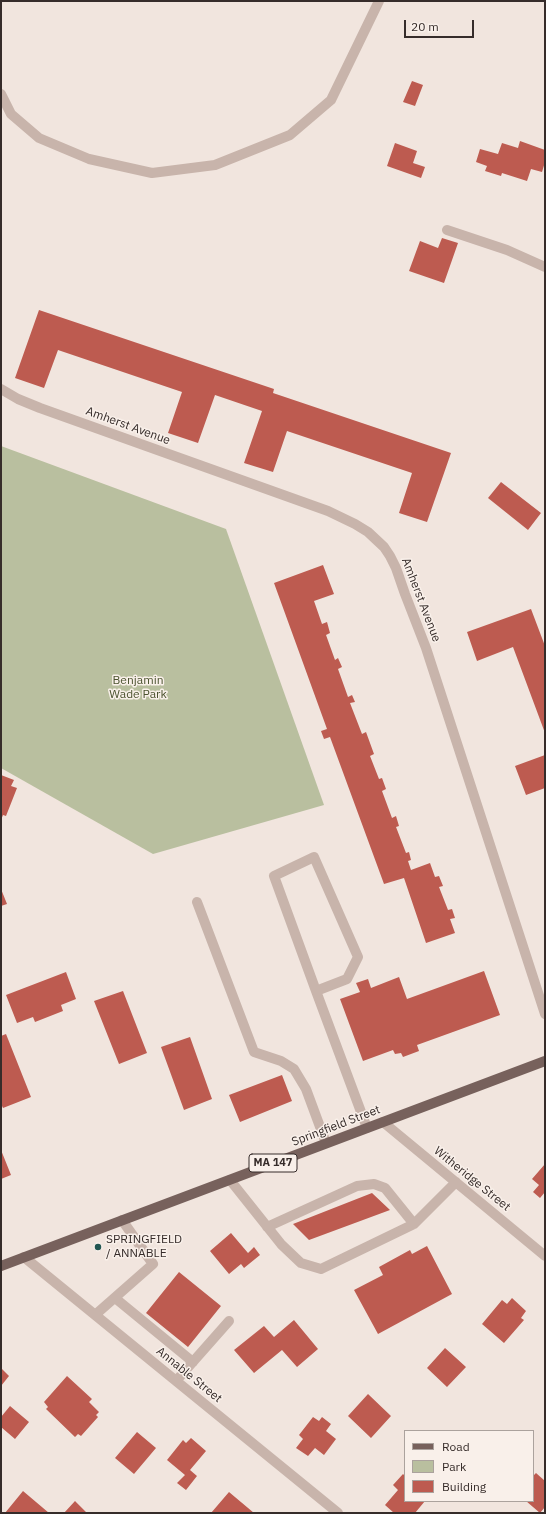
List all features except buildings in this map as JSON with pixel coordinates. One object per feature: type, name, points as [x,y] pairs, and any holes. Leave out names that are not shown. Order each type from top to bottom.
[{"type":"main road","name":"Springfield Street","points":[[1,1266],[545,1061]]},
{"type":"street","points":[[1,94],[11,114],[39,138],[89,159],[152,173],[215,165],[290,135],[331,100],[379,1]]},
{"type":"street","points":[[447,230],[507,250],[545,267]]},
{"type":"street","name":"Amherst Avenue","points":[[1,389],[18,399],[40,408],[328,511],[356,524],[368,532],[384,547],[396,568],[404,594],[426,648],[545,1014]]},
{"type":"street","points":[[316,991],[346,979],[358,957],[314,857],[274,876],[316,991],[367,1128]]},
{"type":"street","points":[[197,902],[254,1052],[281,1061],[294,1069],[306,1089],[326,1144]]},
{"type":"street","name":"Witheridge Street","points":[[383,1122],[545,1256]]},
{"type":"street","points":[[230,1180],[281,1244],[301,1263],[321,1269],[414,1224],[456,1182]]},
{"type":"street","points":[[267,1227],[357,1186],[374,1184],[385,1188],[414,1224]]},
{"type":"street","points":[[95,1315],[153,1264],[122,1220]]},
{"type":"street","name":"Annable Street","points":[[24,1257],[338,1513]]},
{"type":"street","points":[[115,1298],[193,1362]]},
{"type":"street","points":[[176,1381],[229,1321]]},
{"type":"green space","name":"Benjamin Wade Park","points":[[1,446],[226,529],[324,805],[153,854],[1,768]]},
{"type":"place","name":"SPRINGFIELD / ANNABLE","points":[[98,1247]]}]
